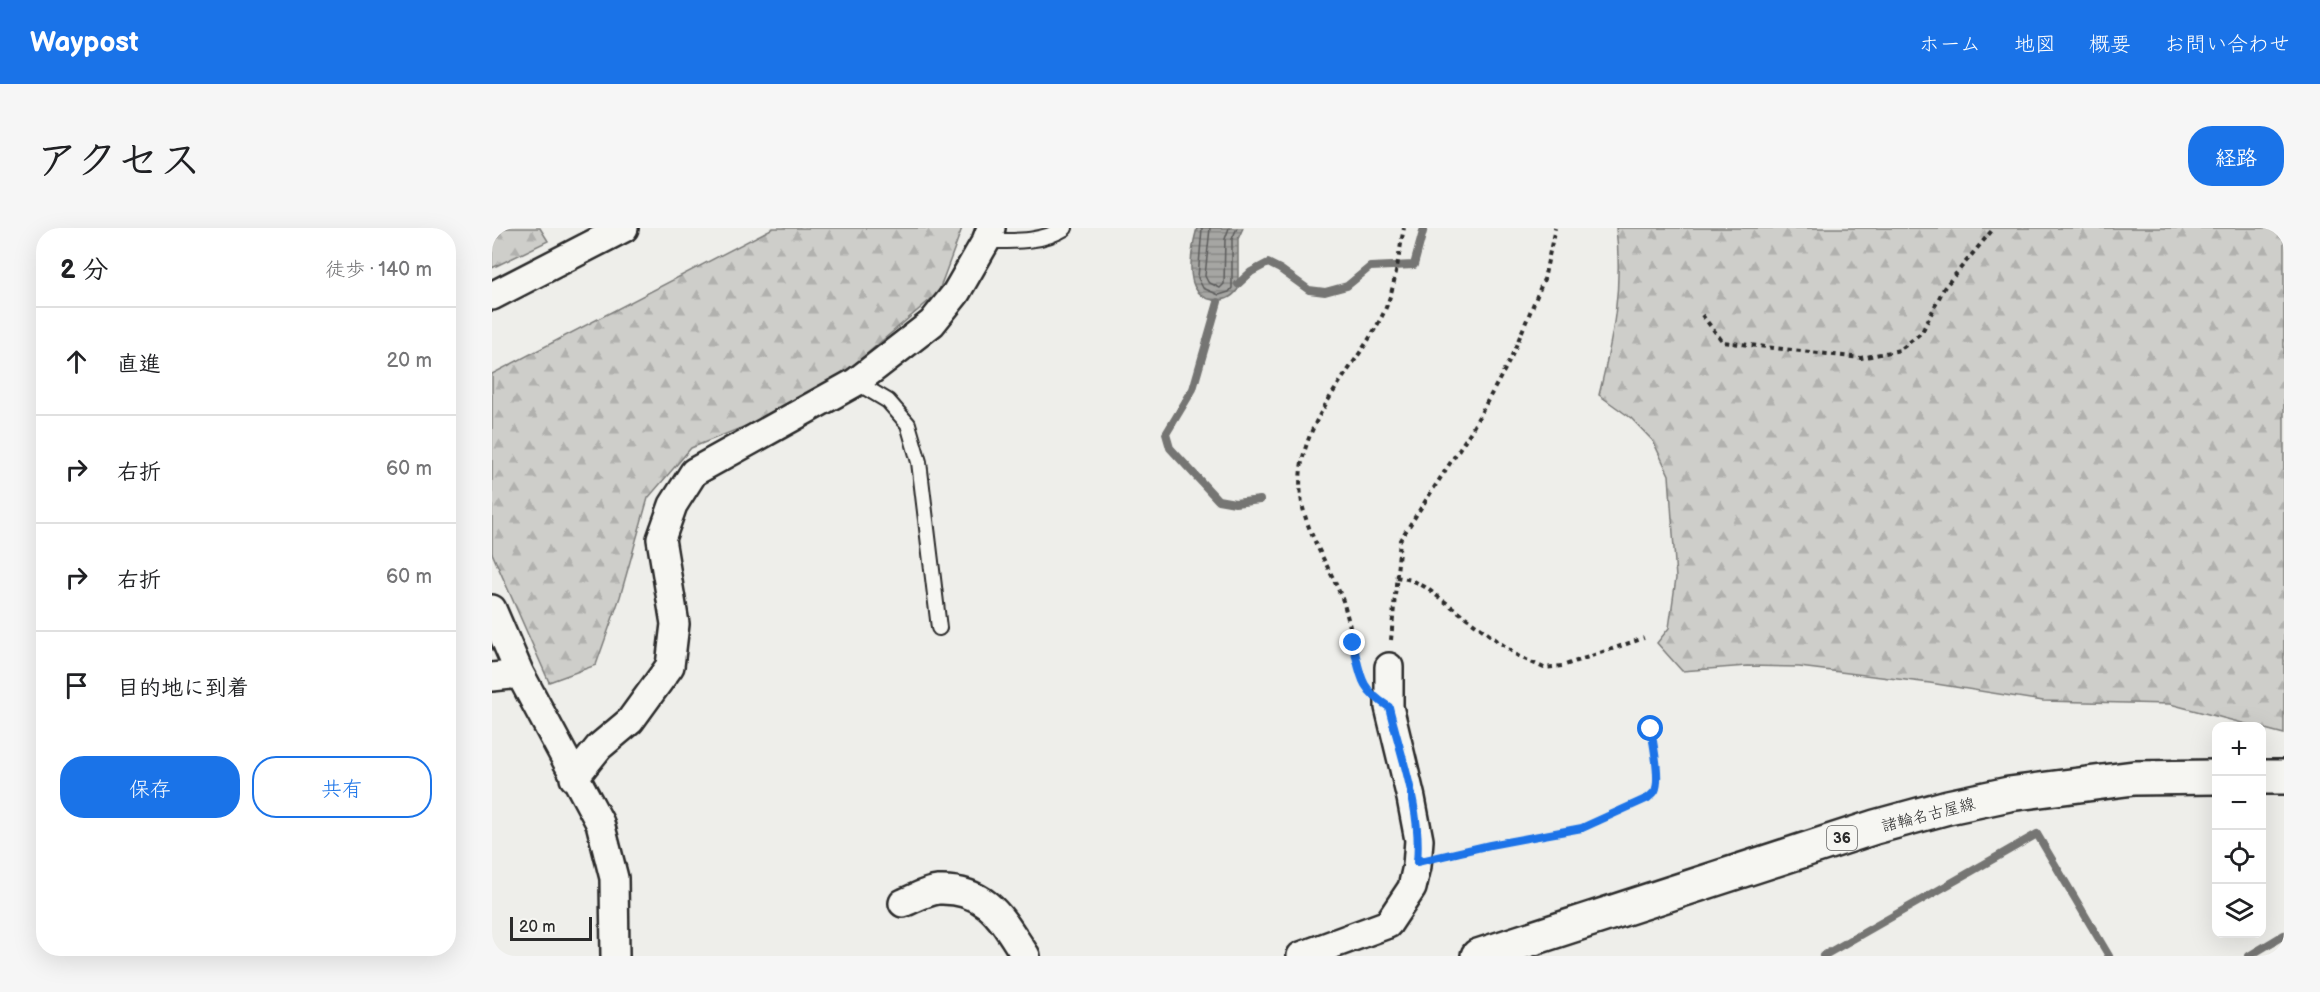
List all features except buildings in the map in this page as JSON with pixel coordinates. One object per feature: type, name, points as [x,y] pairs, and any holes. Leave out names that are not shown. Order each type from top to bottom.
[{"type":"main road","name":"諸輪名古屋線","points":[[1478,956],[1875,827],[1948,807],[2009,794],[2134,778],[2212,777]]},
{"type":"main road","points":[[2266,777],[2284,777]]},
{"type":"street","points":[[492,296],[624,228]]},
{"type":"street","points":[[574,778],[599,747],[630,721],[670,666],[675,624],[661,538],[673,505],[694,472],[856,382],[932,323],[956,293],[988,235]]},
{"type":"street","points":[[492,609],[520,674],[600,823],[614,878],[615,956]]},
{"type":"street","points":[[1301,956],[1388,924],[1412,888],[1419,840],[1389,707],[1389,667]]},
{"type":"street","points":[[492,677],[520,674]]},
{"type":"street","points":[[903,903],[937,890],[970,894],[995,910],[1026,956]]},
{"type":"lane","points":[[988,235],[1028,241],[1057,233],[1065,228]]},
{"type":"lane","points":[[856,382],[888,401],[908,424],[919,462],[939,628]]},
{"type":"path","points":[[1360,674],[1343,601],[1305,518],[1300,494],[1301,466],[1311,432],[1326,403],[1373,333],[1385,310],[1404,228]]},
{"type":"path","points":[[1389,667],[1400,540],[1450,466],[1510,360],[1544,279],[1556,228]]},
{"type":"path","points":[[1702,315],[1723,342],[1861,358],[1900,350],[1922,332],[1944,288],[1994,228]]},
{"type":"path","points":[[1396,577],[1412,580],[1518,656],[1544,668],[1562,666],[1644,638]]},
{"type":"path","points":[[1417,862],[1490,845],[1582,828],[1648,798],[1655,791],[1656,783],[1656,759],[1651,729]]},
{"type":"green space","points":[[492,228],[540,228],[548,241],[492,268]]},
{"type":"green space","points":[[773,228],[962,228],[938,293],[815,398],[691,448],[648,498],[620,597],[596,665],[549,682],[492,553],[492,374]]},
{"type":"green space","points":[[1616,228],[2284,228],[2284,734],[2266,729],[2266,722],[2238,722],[2170,704],[2043,701],[1930,683],[1799,667],[1747,666],[1682,671],[1657,643],[1669,628],[1676,578],[1669,475],[1653,441],[1631,418],[1599,395],[1609,353],[1615,312],[1618,250]]},
{"type":"water","points":[[1197,228],[1243,228],[1238,239],[1238,289],[1226,299],[1212,300],[1199,293],[1195,287],[1191,273],[1191,260]]},
{"type":"waterway","points":[[1238,284],[1251,272],[1268,263],[1309,290],[1325,292],[1347,286],[1370,267],[1414,265],[1424,228]]},
{"type":"waterway","points":[[1218,302],[1193,389],[1166,434],[1170,448],[1218,500],[1235,503],[1260,500]]},
{"type":"waterway","points":[[1823,956],[2037,834],[2109,956]]},
{"type":"waterway","points":[[2249,956],[2284,935]]},
{"type":"route","points":[[1353,643],[1362,684],[1372,696],[1389,707],[1419,840],[1417,862],[1490,845],[1582,828],[1648,798],[1655,791],[1656,783],[1656,759],[1651,729]]}]
